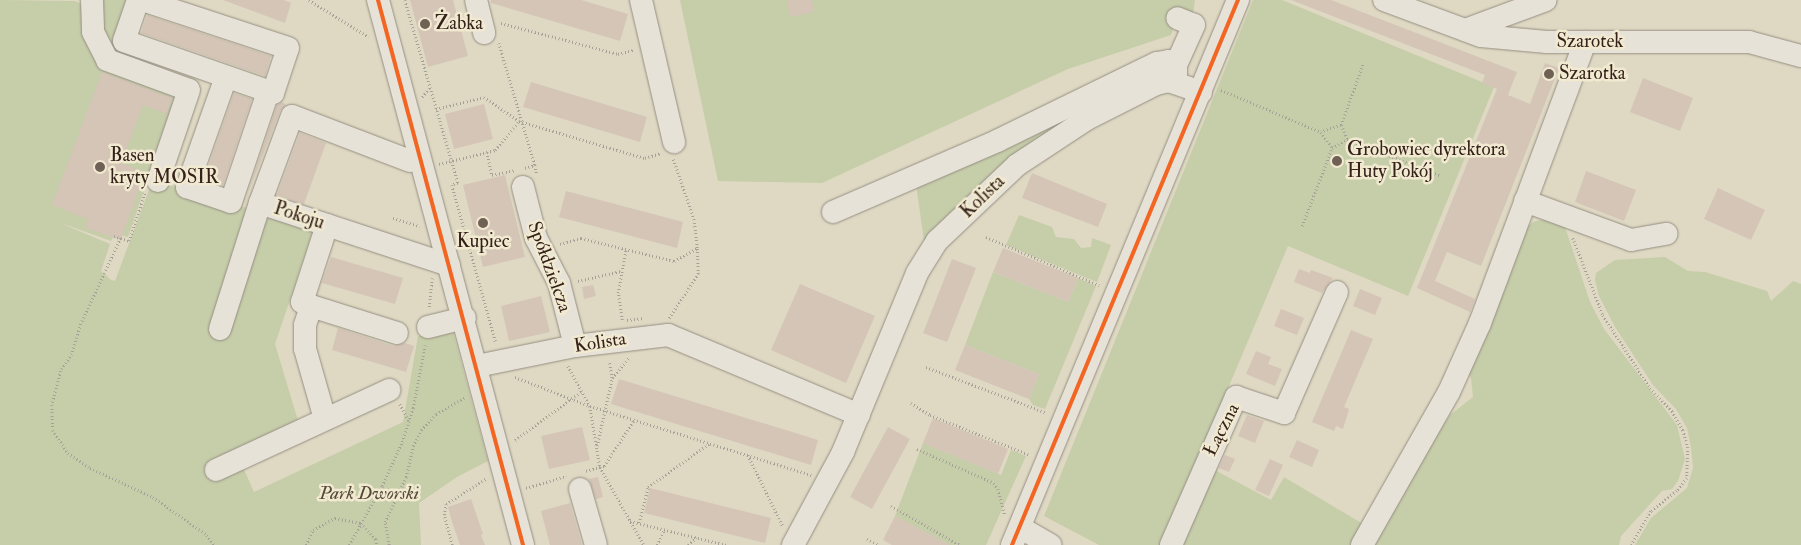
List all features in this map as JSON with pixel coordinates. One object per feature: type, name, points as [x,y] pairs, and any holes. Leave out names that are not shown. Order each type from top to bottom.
[{"type":"street","points":[[92,0],[93,32],[108,60],[189,90],[158,181]]},
{"type":"street","points":[[138,0],[124,42],[273,93],[288,48],[142,0]]},
{"type":"street","points":[[378,0],[440,232],[441,262],[465,318],[524,545]]},
{"type":"street","points":[[476,0],[492,32]]},
{"type":"street","points":[[641,0],[674,142]]},
{"type":"street","points":[[1050,545],[1012,530],[1207,89],[1238,0]]},
{"type":"street","name":"Szarotek","points":[[1384,0],[1481,36],[1585,42],[1749,42],[1801,56]]},
{"type":"street","points":[[1465,30],[1546,0]]},
{"type":"street","points":[[1176,74],[1194,25],[1177,18]]},
{"type":"street","points":[[1362,545],[1449,392],[1480,323],[1585,42]]},
{"type":"street","points":[[833,212],[997,142],[1157,64],[1169,61],[1176,74]]},
{"type":"street","name":"Kolista","points":[[789,537],[859,415],[917,274],[938,241],[989,190],[1039,148],[1133,94],[1176,74],[1207,89]]},
{"type":"street","points":[[226,77],[187,187],[231,202],[268,92]]},
{"type":"street","name":"Pokoju","points":[[410,161],[372,148],[373,145],[292,116],[260,203],[441,262]]},
{"type":"street","name":"Spółdzielcza","points":[[523,187],[536,238],[559,283],[570,352]]},
{"type":"street","points":[[1525,201],[1631,240],[1666,234]]},
{"type":"street","points":[[220,329],[260,203]]},
{"type":"street","points":[[327,225],[302,302],[398,333]]},
{"type":"street","name":"Łączna","points":[[1171,545],[1236,397],[1284,413],[1337,292]]},
{"type":"street","points":[[311,306],[305,325],[305,349],[325,419]]},
{"type":"street","points":[[428,328],[465,318]]},
{"type":"street","name":"Kolista","points":[[476,366],[668,335],[859,415]]},
{"type":"street","points":[[216,470],[389,390]]},
{"type":"street","points":[[578,479],[596,545]]},
{"type":"path","points":[[309,0],[371,38]]},
{"type":"path","points":[[405,0],[458,183],[452,185],[501,361],[502,372],[590,406],[809,474]]},
{"type":"path","points":[[535,165],[492,32],[618,54],[636,49]]},
{"type":"path","points":[[1363,64],[1341,125],[1348,139],[1439,175]]},
{"type":"path","points":[[1207,89],[1321,132],[1332,148]]},
{"type":"path","points":[[436,110],[484,97],[520,120],[645,158],[670,150],[694,220],[698,274],[667,320]]},
{"type":"path","points":[[433,165],[495,150],[520,120]]},
{"type":"path","points":[[1321,132],[1341,125]]},
{"type":"path","points":[[1302,226],[1332,148],[1348,139]]},
{"type":"path","points":[[487,152],[492,175],[501,173]]},
{"type":"path","points":[[1568,217],[1571,234],[1597,303],[1650,388],[1672,411],[1684,430],[1688,447],[1687,478],[1677,491],[1651,511],[1631,545]]},
{"type":"path","points":[[393,218],[440,232]]},
{"type":"path","points":[[986,237],[1098,285]]},
{"type":"path","points":[[121,238],[81,324],[72,354],[60,371],[52,405],[53,430],[68,453],[90,468],[153,497],[207,535],[214,545]]},
{"type":"path","points":[[556,245],[581,238],[674,261],[697,248]]},
{"type":"path","points":[[622,320],[618,293],[626,249]]},
{"type":"path","points":[[349,545],[382,486],[409,421],[428,328],[432,298],[441,262]]},
{"type":"path","points":[[569,283],[622,271]]},
{"type":"path","points":[[614,322],[640,318],[650,323]]},
{"type":"path","points":[[570,352],[582,391],[590,406],[600,467],[644,545]]},
{"type":"path","points":[[612,378],[634,353]]},
{"type":"path","points":[[597,448],[607,411],[612,378],[609,360]]},
{"type":"path","points":[[926,367],[1048,413]]},
{"type":"path","points":[[508,446],[582,391]]},
{"type":"path","points":[[389,545],[386,522],[406,477],[413,446],[421,430],[436,414],[470,394]]},
{"type":"path","points":[[911,402],[930,415],[1031,456]]},
{"type":"path","points":[[520,489],[578,479],[604,466],[634,420]]},
{"type":"path","points":[[639,523],[648,487],[710,443]]},
{"type":"path","points":[[917,449],[994,483],[998,489],[1012,530]]},
{"type":"path","points":[[748,455],[789,537]]},
{"type":"path","points":[[452,545],[444,515],[446,504],[495,474]]},
{"type":"path","points":[[890,506],[960,545]]},
{"type":"path","points":[[306,545],[313,530],[335,518],[361,523],[376,539],[377,545]]},
{"type":"path","points":[[630,521],[726,545]]},
{"type":"path","points":[[657,545],[664,530]]},
{"type":"path","points":[[688,545],[696,538]]},
{"type":"path","points":[[867,539],[879,545]]},
{"type":"green space","name":"Park Dworski","points":[[0,0],[75,1],[83,5],[87,35],[179,88],[128,237],[115,233],[111,241],[58,222],[110,244],[101,271],[111,280],[115,281],[153,179],[235,208],[237,205],[314,229],[275,344],[299,424],[242,465],[254,492],[403,422],[418,336],[453,332],[488,461],[457,477],[419,503],[421,545],[0,545]]},
{"type":"green space","points":[[98,0],[129,0],[109,55],[95,6]]},
{"type":"green space","points":[[680,0],[1195,0],[1193,14],[1178,15],[1171,35],[1068,69],[822,183],[718,181]]},
{"type":"green space","points":[[1253,0],[1282,0],[1494,87],[1408,296],[1288,246],[1162,545],[1099,545],[1044,516]]},
{"type":"green space","points":[[1157,63],[1007,161],[924,241],[915,177]]},
{"type":"green space","points":[[1019,215],[1052,227],[1056,237],[1074,239],[1081,248],[1091,247],[1092,238],[1111,245],[1097,282],[1006,245]]},
{"type":"green space","points":[[1548,218],[1564,224],[1590,302],[1604,329],[1677,425],[1685,459],[1678,481],[1672,489],[1662,491],[1621,536],[1619,545],[1367,545],[1381,518],[1450,415],[1473,397],[1471,378],[1467,371],[1525,229],[1533,222]]},
{"type":"green space","points":[[1665,257],[1688,271],[1705,272],[1767,291],[1771,301],[1793,281],[1801,284],[1801,545],[1635,545],[1651,518],[1687,488],[1693,468],[1691,447],[1687,428],[1676,409],[1653,385],[1615,327],[1599,296],[1595,280],[1596,273],[1615,260]]},
{"type":"green space","points":[[993,272],[1068,302],[1078,278],[1096,286],[1045,409],[1033,405],[1029,399],[1039,374],[965,345]]},
{"type":"green space","points":[[923,443],[1001,475],[1011,450],[1026,456],[986,545],[949,545],[895,516]]},
{"type":"green space","points":[[1209,467],[1271,500],[1284,477],[1363,524],[1352,545],[1176,545]]},
{"type":"building","points":[[223,0],[284,0],[291,3],[285,23]]},
{"type":"building","points":[[410,0],[453,0],[468,56],[428,67]]},
{"type":"building","points":[[491,0],[581,0],[628,14],[620,41],[491,3]]},
{"type":"building","points":[[787,0],[812,0],[814,12],[790,17]]},
{"type":"building","points":[[1291,0],[1331,0],[1517,72],[1508,95],[1530,104],[1545,63],[1559,68],[1481,266],[1447,252],[1435,281],[1475,299],[1470,312],[1417,288],[1497,89],[1482,83],[1485,75]]},
{"type":"building","points":[[147,15],[271,56],[265,76],[141,33]]},
{"type":"building","name":"Basen kryty MOSIR","points":[[102,72],[172,98],[167,114],[143,105],[121,163],[145,172],[121,240],[85,228],[88,219],[52,205]]},
{"type":"building","points":[[1643,78],[1693,98],[1680,131],[1630,112]]},
{"type":"building","points":[[531,82],[647,117],[640,142],[523,107]]},
{"type":"building","points":[[234,93],[252,99],[223,185],[204,179]]},
{"type":"building","points":[[282,102],[286,105],[280,111],[247,196],[277,105]]},
{"type":"building","points":[[484,104],[493,139],[454,149],[445,114]]},
{"type":"building","points":[[300,133],[326,143],[304,204],[277,195]]},
{"type":"building","points":[[1586,171],[1636,190],[1624,221],[1575,202]]},
{"type":"building","points":[[1032,173],[1107,204],[1098,227],[1022,198]]},
{"type":"building","points":[[505,175],[525,257],[483,267],[463,185]]},
{"type":"building","points":[[1718,188],[1765,210],[1751,240],[1704,219]]},
{"type":"building","points":[[566,191],[683,222],[677,248],[559,217]]},
{"type":"building","points":[[1003,248],[1078,278],[1068,302],[993,272]]},
{"type":"building","points":[[331,257],[403,278],[395,304],[322,283]]},
{"type":"building","points":[[952,259],[976,268],[947,342],[923,333]]},
{"type":"building","points":[[1299,269],[1310,273],[1311,270],[1333,278],[1322,293],[1294,282]]},
{"type":"building","points":[[800,284],[875,316],[846,383],[771,350]]},
{"type":"building","points":[[593,285],[596,296],[584,299],[582,287]]},
{"type":"building","points":[[1360,289],[1382,298],[1375,315],[1353,306]]},
{"type":"building","points":[[541,296],[550,332],[509,341],[501,306]]},
{"type":"building","points":[[1281,309],[1304,318],[1297,335],[1274,326]]},
{"type":"building","points":[[338,328],[393,346],[405,343],[414,346],[406,372],[332,350]]},
{"type":"building","points":[[1351,330],[1373,339],[1344,407],[1349,409],[1343,429],[1336,426],[1334,431],[1312,422]]},
{"type":"building","points":[[965,345],[1039,374],[1029,399],[955,370]]},
{"type":"building","points":[[1256,351],[1271,357],[1268,364],[1282,369],[1275,386],[1246,374]]},
{"type":"building","points":[[619,379],[818,440],[811,465],[611,404]]},
{"type":"building","points":[[1247,415],[1264,421],[1255,443],[1238,436]]},
{"type":"building","points":[[933,418],[1008,449],[998,474],[923,443]]},
{"type":"building","points":[[582,427],[590,460],[549,469],[541,436]]},
{"type":"building","points":[[888,427],[910,439],[872,509],[850,497]]},
{"type":"building","points":[[1297,440],[1319,450],[1312,467],[1289,457]]},
{"type":"building","points":[[1225,455],[1235,459],[1229,472],[1219,468]]},
{"type":"building","points":[[1270,459],[1283,465],[1269,496],[1255,490]]},
{"type":"building","points":[[598,477],[603,497],[596,499],[589,479]]},
{"type":"building","points":[[650,488],[771,518],[765,543],[644,513]]},
{"type":"building","points":[[471,499],[485,545],[460,545],[452,522],[448,507]]},
{"type":"building","points":[[570,503],[582,545],[550,545],[541,511]]},
{"type":"building","points":[[895,516],[950,545],[892,545],[883,540]]},
{"type":"transit line","points":[[378,0],[523,545]]},
{"type":"transit line","points":[[1012,545],[1238,0]]},
{"type":"place","name":"Żabka","points":[[425,24]]},
{"type":"place","name":"Szarotka","points":[[1549,74]]},
{"type":"place","name":"Grobowiec dyrektora Huty Pokój","points":[[1337,161]]},
{"type":"place","name":"Basen kryty MOSIR","points":[[100,167]]},
{"type":"place","name":"Kupiec","points":[[483,223]]}]
